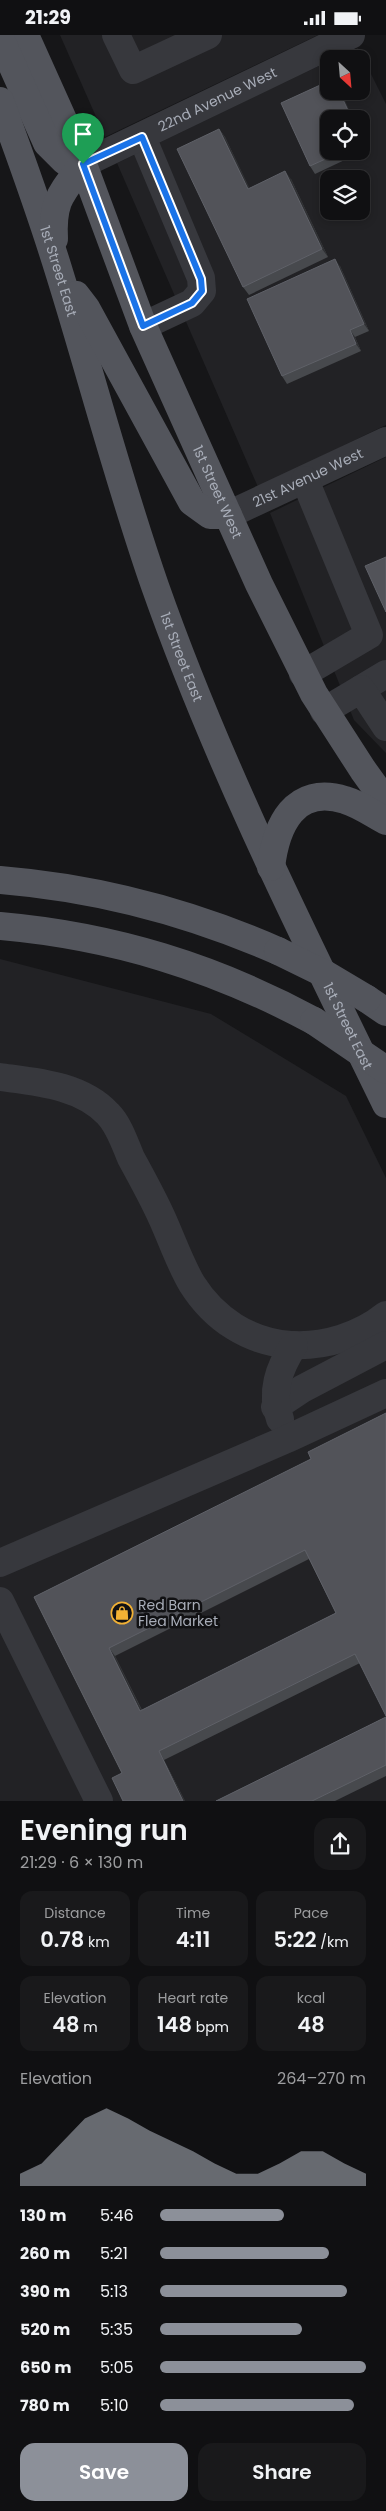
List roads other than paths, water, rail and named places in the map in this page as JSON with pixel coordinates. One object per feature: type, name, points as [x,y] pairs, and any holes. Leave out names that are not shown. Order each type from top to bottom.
[{"type":"main road","name":"1st Street West","points":[[25,35],[83,164],[143,326],[270,607],[324,711],[386,802]]},
{"type":"main road","points":[[0,38],[47,143],[65,161],[83,164],[56,203],[53,218],[57,264],[86,308],[192,502],[210,515],[228,515]]},
{"type":"main road","name":"1st Street East","points":[[0,101],[32,187],[57,264],[125,496],[155,587],[203,716],[271,867],[386,1105]]},
{"type":"main road","points":[[271,867],[278,831],[291,813],[306,801],[325,797],[348,801],[386,821]]},
{"type":"main road","points":[[0,880],[76,888],[136,901],[204,921],[278,951],[325,974],[376,1006]]},
{"type":"main road","points":[[0,927],[86,937],[170,958],[253,990],[314,1021],[386,1070]]},
{"type":"street","points":[[116,35],[133,70],[208,35]]},
{"type":"street","name":"22nd Avenue West","points":[[83,164],[351,35]]},
{"type":"street","points":[[142,137],[201,279],[202,291],[192,303],[143,326]]},
{"type":"street","name":"21st Avenue West","points":[[228,515],[386,441]]},
{"type":"street","points":[[304,674],[369,635],[305,480]]},
{"type":"street","points":[[324,711],[386,674]]},
{"type":"street","points":[[361,689],[386,727]]},
{"type":"street","points":[[0,1077],[40,1083],[87,1096],[110,1115],[161,1216],[192,1284],[221,1318],[247,1335],[276,1344],[313,1346],[332,1342],[362,1330],[386,1315]]},
{"type":"street","points":[[287,1439],[276,1407],[276,1385],[284,1361],[294,1345]]},
{"type":"street","points":[[276,1407],[302,1389],[386,1345]]},
{"type":"street","points":[[0,1563],[287,1439],[386,1393]]},
{"type":"street","points":[[0,1601],[99,1801]]},
{"type":"place","name":"Red Barn Flea Market","points":[[122,1613]]}]
